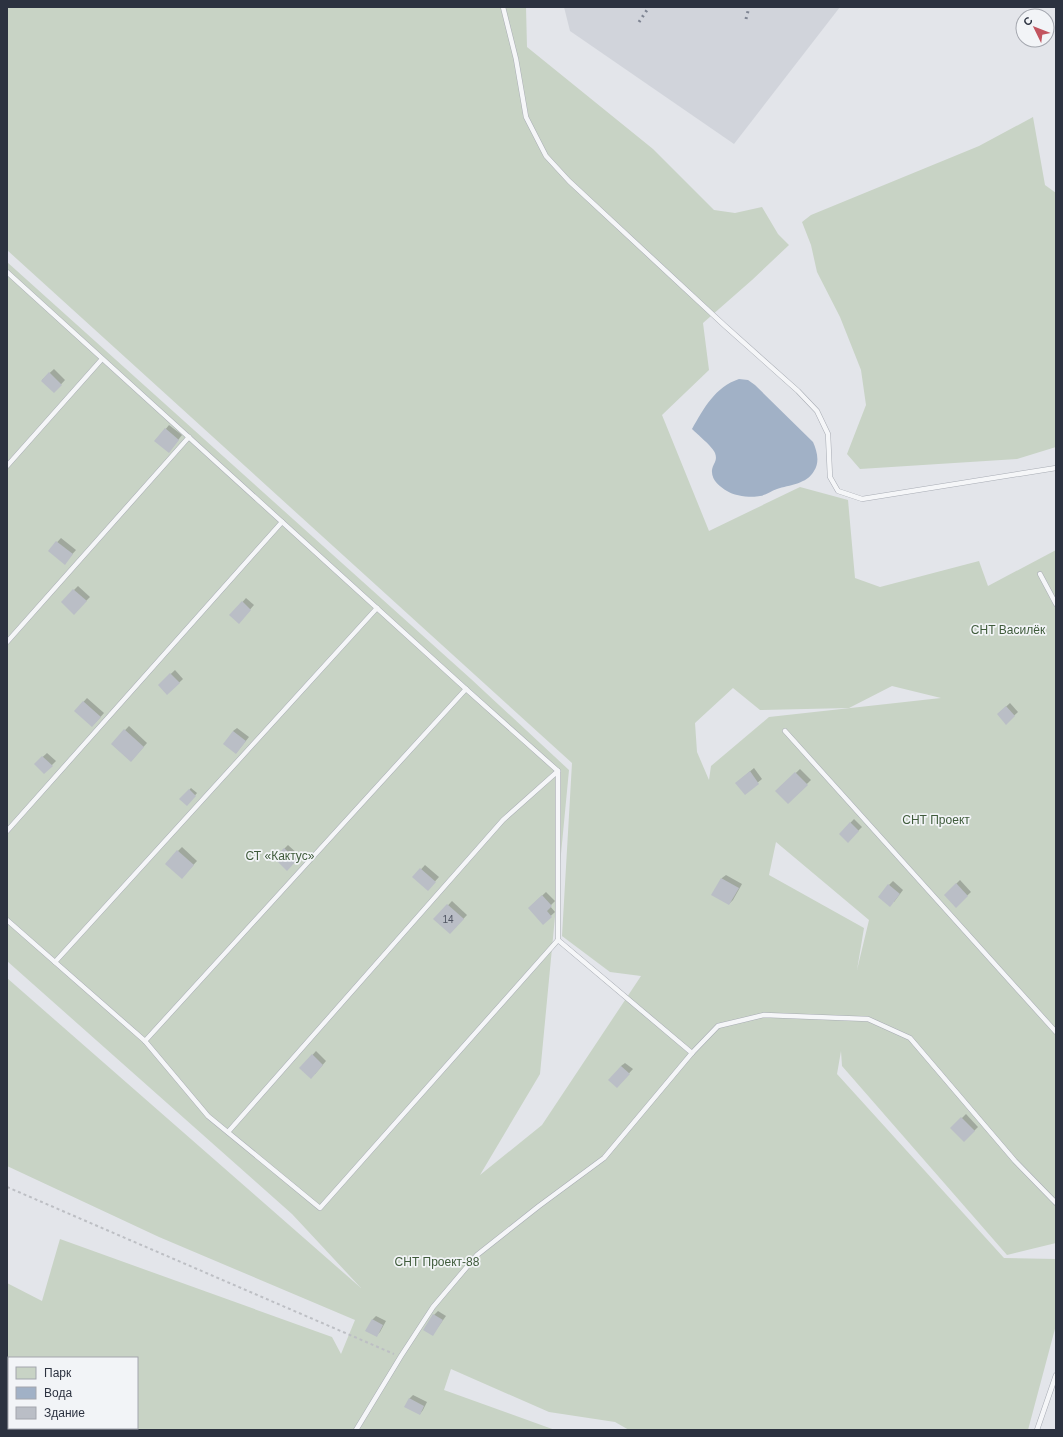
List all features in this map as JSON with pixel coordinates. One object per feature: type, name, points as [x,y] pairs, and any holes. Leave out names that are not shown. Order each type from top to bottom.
[{"type":"lane","points":[[503,7],[516,59],[526,117],[546,156],[569,181],[718,320],[798,391],[817,411],[828,434],[830,477],[838,491],[862,499],[1056,468]]},
{"type":"lane","points":[[7,272],[558,771],[558,940],[320,1208],[208,1116],[144,1041],[7,920]]},
{"type":"lane","points":[[7,466],[102,359]]},
{"type":"lane","points":[[7,642],[189,437]]},
{"type":"lane","points":[[7,831],[282,522]]},
{"type":"lane","points":[[1040,574],[1056,604]]},
{"type":"lane","points":[[55,962],[377,608]]},
{"type":"lane","points":[[144,1041],[466,689]]},
{"type":"lane","points":[[785,731],[1056,1032]]},
{"type":"lane","points":[[228,1132],[503,820],[558,771]]},
{"type":"lane","points":[[558,940],[692,1053]]},
{"type":"lane","points":[[356,1430],[433,1307],[477,1255],[538,1206],[604,1158],[692,1053],[718,1026],[764,1015],[868,1019],[910,1038],[1015,1161],[1056,1203]]},
{"type":"lane","points":[[1037,1430],[1056,1375]]},
{"type":"path","points":[[7,1187],[401,1356]]},
{"type":"shaded area","points":[[564,7],[840,7],[734,144],[570,31]]},
{"type":"green space","points":[[7,7],[526,7],[527,47],[653,149],[714,210],[735,213],[762,207],[778,234],[789,245],[703,323],[709,370],[662,415],[709,531],[800,487],[848,500],[855,578],[880,587],[979,561],[988,586],[1056,550],[1056,1243],[1007,1255],[842,1066],[841,1051],[837,1074],[1004,1258],[1056,1259],[1056,1325],[1028,1430],[629,1430],[615,1422],[549,1412],[451,1369],[444,1390],[555,1430],[7,1430],[7,1283],[42,1301],[60,1239],[332,1337],[341,1354],[355,1320],[159,1237],[7,1166],[7,978],[361,1288],[292,1214],[7,961],[7,262],[471,679],[569,770],[540,1074],[480,1175],[542,1125],[641,976],[610,972],[562,936],[572,763],[7,250]],"holes":[[[892,686],[941,698],[769,717],[711,766],[709,780],[697,752],[695,723],[733,688],[760,710],[849,708]],[[776,842],[869,920],[857,970],[864,928],[769,875]]]},
{"type":"green space","points":[[1033,117],[1045,185],[1056,193],[1056,447],[1017,459],[860,469],[847,454],[866,405],[861,370],[840,317],[817,272],[811,245],[802,222],[811,215],[979,146]]},
{"type":"water","points":[[739,379],[748,380],[755,385],[813,442],[817,453],[817,464],[814,471],[807,479],[757,497],[730,493],[716,483],[712,474],[716,460],[714,450],[692,429],[711,399],[723,387]]},
{"type":"building","points":[[49,372],[62,385],[54,393],[41,381]]},
{"type":"building","points":[[165,428],[179,440],[169,453],[154,441]]},
{"type":"building","points":[[56,541],[73,554],[65,565],[48,551]]},
{"type":"building","points":[[73,589],[87,601],[74,615],[61,602]]},
{"type":"building","points":[[242,601],[251,610],[239,624],[229,615]]},
{"type":"building","points":[[170,673],[180,683],[167,695],[158,685]]},
{"type":"building","points":[[83,701],[101,717],[92,727],[74,711]]},
{"type":"building","points":[[1006,706],[1015,716],[1006,725],[997,714]]},
{"type":"building","points":[[124,729],[144,747],[131,762],[111,744]]},
{"type":"building","points":[[233,731],[246,741],[236,754],[223,744]]},
{"type":"building","points":[[42,756],[53,766],[44,774],[34,764]]},
{"type":"building","points":[[750,771],[759,784],[745,795],[735,783]]},
{"type":"building","points":[[795,772],[808,785],[788,804],[775,791]]},
{"type":"building","points":[[189,789],[196,796],[187,806],[179,799]]},
{"type":"building","points":[[850,822],[859,831],[848,843],[839,834]]},
{"type":"building","points":[[284,848],[297,860],[287,871],[274,858]]},
{"type":"building","points":[[177,850],[194,865],[182,879],[165,864]]},
{"type":"building","points":[[420,868],[436,882],[428,891],[412,877]]},
{"type":"building","points":[[721,878],[739,888],[729,905],[711,895]]},
{"type":"building","points":[[956,883],[968,896],[956,908],[944,895]]},
{"type":"building","points":[[888,884],[900,894],[890,907],[878,897]]},
{"type":"building","points":[[542,895],[552,906],[547,911],[552,917],[543,925],[528,908]]},
{"type":"building","points":[[447,904],[464,919],[450,934],[433,919]]},
{"type":"building","points":[[312,1054],[323,1065],[311,1079],[299,1068]]},
{"type":"building","points":[[621,1066],[630,1074],[617,1088],[608,1080]]},
{"type":"building","points":[[961,1117],[975,1131],[964,1142],[950,1128]]},
{"type":"building","points":[[433,1314],[443,1320],[433,1336],[423,1330]]},
{"type":"building","points":[[372,1319],[383,1325],[377,1337],[365,1331]]},
{"type":"building","points":[[409,1398],[424,1406],[420,1415],[404,1407]]},
{"type":"railway","points":[[639,22],[649,7]]},
{"type":"railway","points":[[746,19],[749,7]]},
{"type":"park label","name":"СНТ Василёк","points":[[1008,630]]},
{"type":"park label","name":"СНТ Проект","points":[[936,820]]},
{"type":"park label","name":"СТ «Кактус»","points":[[280,856]]},
{"type":"park label","name":"СНТ Проект-88","points":[[437,1262]]}]
